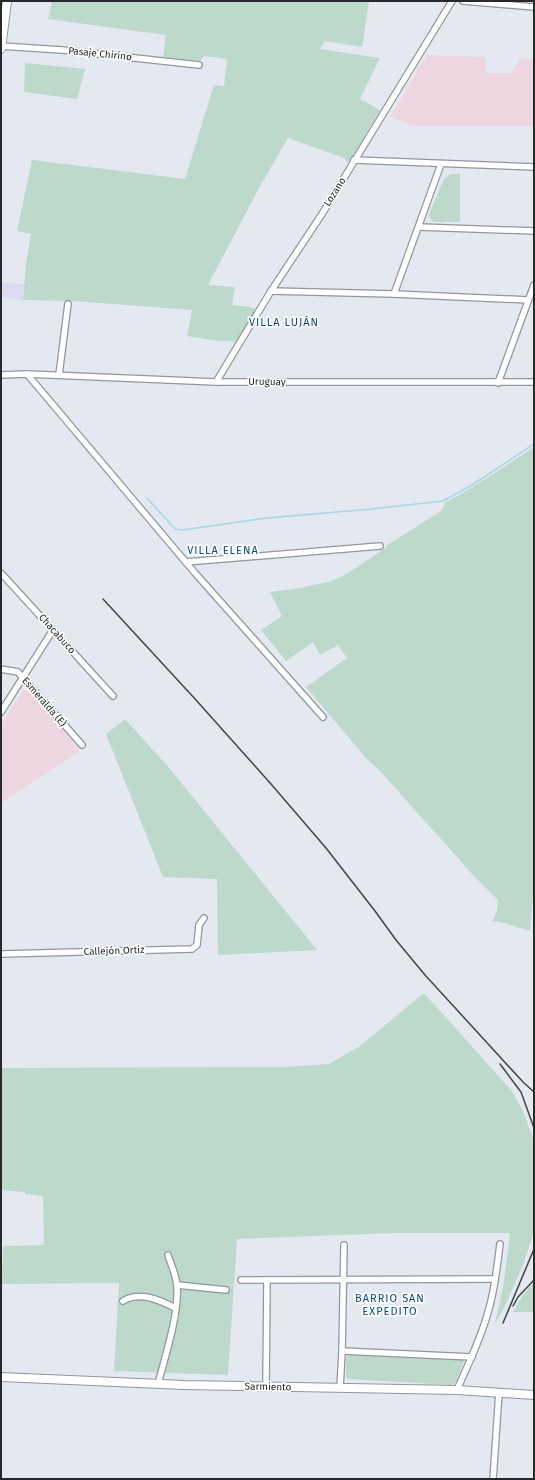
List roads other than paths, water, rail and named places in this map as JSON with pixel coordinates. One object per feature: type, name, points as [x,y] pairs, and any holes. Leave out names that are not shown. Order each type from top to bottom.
[{"type":"main road","points":[[1,48],[7,1]]},
{"type":"main road","name":"Sarmiento","points":[[1,1378],[158,1384],[457,1390],[534,1395]]},
{"type":"street","name":"Lozano","points":[[216,382],[271,291],[322,214],[452,1]]},
{"type":"street","points":[[463,1],[534,7]]},
{"type":"street","name":"Pasaje Chirino","points":[[1,48],[62,50],[199,65]]},
{"type":"street","points":[[354,160],[534,167]]},
{"type":"street","points":[[394,294],[441,164]]},
{"type":"street","points":[[419,227],[534,231]]},
{"type":"street","points":[[498,383],[534,285]]},
{"type":"street","points":[[271,291],[394,294],[528,300]]},
{"type":"street","points":[[60,375],[68,304]]},
{"type":"street","points":[[27,374],[186,562],[323,716]]},
{"type":"street","name":"Uruguay","points":[[1,375],[60,375],[216,382],[534,382]]},
{"type":"street","points":[[186,562],[380,546]]},
{"type":"street","name":"Chacabuco","points":[[1,573],[113,696]]},
{"type":"street","points":[[1,712],[53,630]]},
{"type":"street","name":"Esmeralda (E)","points":[[1,669],[18,672],[82,745]]},
{"type":"street","name":"Callejón Ortiz","points":[[1,954],[192,948],[198,945],[199,925],[204,918]]},
{"type":"street","points":[[457,1390],[472,1357],[489,1310],[500,1244]]},
{"type":"street","points":[[340,1388],[344,1245]]},
{"type":"street","points":[[158,1384],[175,1308],[177,1286],[168,1255]]},
{"type":"street","points":[[241,1280],[495,1279]]},
{"type":"street","points":[[266,1386],[268,1280]]},
{"type":"street","points":[[177,1286],[226,1290]]},
{"type":"street","points":[[123,1301],[129,1297],[145,1297],[161,1301],[175,1308]]},
{"type":"street","points":[[342,1351],[472,1357]]},
{"type":"street","points":[[493,1479],[499,1393]]},
{"type":"waterway","points":[[147,498],[175,529],[183,530],[267,518],[443,501],[472,485],[534,444]]},
{"type":"railway","points":[[103,599],[196,700],[326,848],[396,940],[425,975],[523,1082],[534,1092]]},
{"type":"railway","points":[[500,1064],[521,1092],[534,1128]]},
{"type":"railway","points":[[503,1323],[534,1249]]},
{"type":"railway","points":[[513,1306],[518,1297],[534,1280]]},
{"type":"district","name":"VILLA LUJÁN","points":[[284,322]]},
{"type":"district","name":"VILLA ELENA","points":[[223,550]]},
{"type":"district","name":"BARRIO SAN EXPEDITO","points":[[390,1304]]}]
